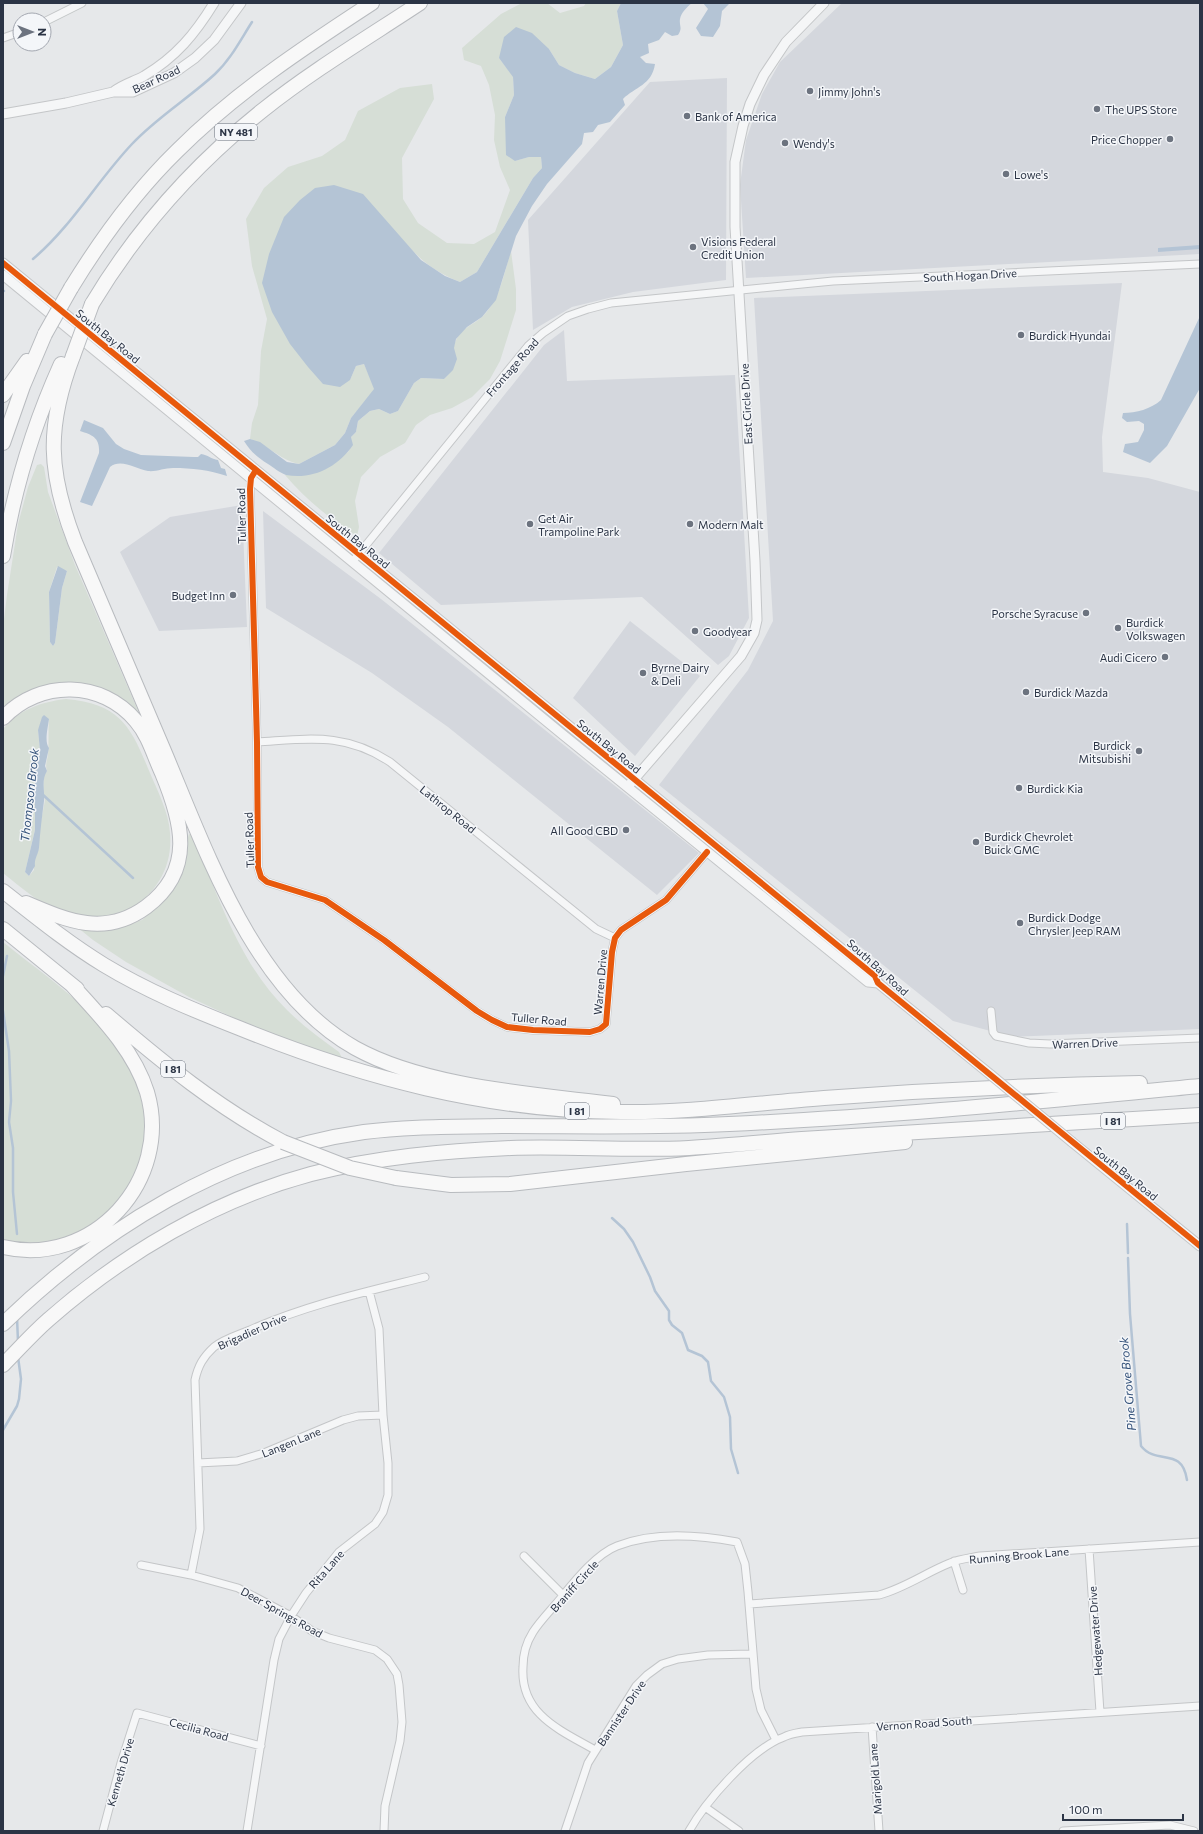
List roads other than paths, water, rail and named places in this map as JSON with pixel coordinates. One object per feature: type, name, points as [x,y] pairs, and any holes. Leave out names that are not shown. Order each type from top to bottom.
[{"type":"highway","name":"NY 481","points":[[3,556],[24,460],[43,405],[92,304],[140,232],[178,188],[219,147],[287,92],[420,3]]},
{"type":"highway","name":"NY 481","points":[[3,443],[23,386],[45,334],[71,288],[101,242],[136,195],[196,132],[264,76],[368,6]]},
{"type":"highway","points":[[3,395],[45,334]]},
{"type":"highway","points":[[69,353],[59,397],[54,432],[54,469],[62,508],[214,867],[255,948],[284,988],[338,1037],[374,1057],[393,1064],[471,1084],[518,1092],[667,1111]]},
{"type":"highway","points":[[3,718],[9,711],[28,698],[57,689],[88,691],[98,694],[117,704],[137,722],[148,740],[173,800],[179,820],[181,836],[178,862],[170,881],[148,906],[117,922],[90,924],[71,921],[25,902],[3,890]]},
{"type":"highway","name":"I 81","points":[[3,890],[71,943],[126,977],[195,1011],[327,1062],[410,1085],[495,1102],[588,1111],[667,1111],[850,1096],[972,1089],[1200,1081]]},
{"type":"highway","name":"I 81","points":[[3,929],[149,1050],[206,1095],[243,1120],[283,1142],[350,1168],[396,1178],[451,1185],[510,1184],[686,1164],[890,1144],[1027,1126],[1200,1115]]},
{"type":"highway","points":[[3,1247],[24,1250],[43,1249],[70,1243],[92,1232],[110,1220],[125,1203],[138,1182],[148,1157],[152,1119],[147,1094],[142,1079],[131,1058],[111,1030],[71,984]]},
{"type":"highway","points":[[3,1324],[77,1259],[144,1215],[197,1186],[275,1153],[352,1134],[426,1127],[682,1126],[730,1124],[924,1111],[1200,1086]]},
{"type":"highway","points":[[3,1365],[38,1330],[107,1273],[157,1240],[191,1222],[248,1196],[290,1180],[359,1163],[404,1156],[475,1150],[544,1147],[632,1149],[688,1148],[802,1139],[1027,1126]]},
{"type":"street","points":[[52,18],[82,3]]},
{"type":"street","name":"Bear Road","points":[[114,92],[121,85],[142,77],[165,62],[183,47],[199,28],[214,3]]},
{"type":"street","name":"Bear Road","points":[[3,114],[66,103],[114,92],[133,92],[174,72],[195,58],[214,40],[241,3]]},
{"type":"street","name":"East Circle Drive","points":[[631,783],[741,656],[754,634],[757,620],[734,174],[743,126],[750,104],[774,58],[786,42],[824,3]]},
{"type":"street","name":"South Bay Road","points":[[3,263],[356,558],[631,783],[875,976],[878,983],[1200,1246]]},
{"type":"street","name":"South Hogan Drive","points":[[739,290],[833,281],[1200,264]]},
{"type":"street","name":"South Bay Road","points":[[3,275],[254,474]]},
{"type":"street","name":"Frontage Road","points":[[356,558],[511,366],[543,333],[568,316],[611,303],[739,290]]},
{"type":"street","name":"Tuller Road","points":[[254,474],[250,489],[257,742],[258,867],[261,877],[267,882],[325,900],[371,931],[477,1011],[492,1020],[507,1026],[533,1030],[590,1032],[597,1030]]},
{"type":"street","name":"Lathrop Road","points":[[257,742],[319,738],[338,740],[359,746],[375,753],[396,767],[596,929],[615,938]]},
{"type":"street","name":"South Bay Road","points":[[631,783],[707,852],[868,982],[878,983]]},
{"type":"street","name":"Warren Drive","points":[[597,1030],[606,1024],[608,1019],[612,952],[615,938],[621,930],[666,900],[707,852]]},
{"type":"street","name":"Warren Drive","points":[[991,1011],[992,1032],[996,1036],[1029,1043],[1050,1044],[1200,1038]]},
{"type":"street","name":"Brigadier Drive","points":[[191,1575],[200,1529],[195,1380],[199,1364],[205,1356],[216,1346],[270,1321],[315,1305],[425,1277]]},
{"type":"street","name":"Rita Lane","points":[[248,1831],[274,1660],[279,1640],[291,1616],[318,1576],[339,1552],[375,1524],[382,1512],[388,1495],[388,1462],[383,1415],[379,1329],[369,1292]]},
{"type":"street","name":"Langen Lane","points":[[198,1463],[237,1461],[264,1453],[343,1420],[358,1416],[383,1415]]},
{"type":"street","name":"Braniff Circle","points":[[595,1750],[550,1724],[541,1716],[530,1702],[522,1673],[523,1652],[532,1632],[563,1595],[595,1561],[616,1546],[647,1538],[699,1536],[737,1542],[745,1564],[756,1689],[761,1710],[776,1740]]},
{"type":"street","name":"Running Brook Lane","points":[[749,1604],[879,1595],[900,1589],[954,1561],[980,1556],[1200,1542]]},
{"type":"street","name":"Hedgewater Drive","points":[[1089,1549],[1100,1712]]},
{"type":"street","points":[[524,1556],[563,1595]]},
{"type":"street","points":[[954,1561],[962,1590]]},
{"type":"street","name":"Deer Springs Road","points":[[141,1565],[191,1575],[238,1588],[291,1616],[312,1631],[329,1638],[374,1650],[387,1659],[397,1674],[402,1722],[400,1741],[385,1806],[384,1831]]},
{"type":"street","name":"Bannister Drive","points":[[565,1831],[588,1763],[595,1750],[636,1686],[654,1668],[678,1659],[708,1655],[752,1654]]},
{"type":"street","name":"Vernon Road South","points":[[689,1831],[716,1792],[745,1764],[776,1740],[802,1732],[1200,1706]]},
{"type":"street","name":"Cecilia Road","points":[[137,1713],[261,1746]]},
{"type":"street","name":"Kenneth Drive","points":[[103,1831],[121,1763],[137,1713]]},
{"type":"street","name":"Marigold Lane","points":[[872,1727],[879,1831]]},
{"type":"street","points":[[705,1807],[739,1831]]},
{"type":"street","points":[[1063,1831],[1170,1825],[1194,1831]]},
{"type":"water","points":[[621,3],[692,3],[684,10],[680,22],[681,29],[678,35],[672,36],[665,32],[659,40],[648,44],[649,53],[640,57],[646,63],[655,64],[647,81],[623,99],[625,105],[610,122],[598,125],[593,132],[584,133],[582,144],[547,184],[532,206],[516,236],[496,300],[482,317],[467,327],[456,339],[454,348],[457,359],[453,370],[444,379],[421,378],[414,383],[398,411],[390,414],[379,409],[370,411],[358,421],[356,432],[351,437],[353,445],[347,453],[340,460],[315,474],[306,476],[286,475],[257,456],[244,441],[250,439],[260,442],[287,462],[299,464],[335,445],[345,433],[351,418],[374,389],[364,364],[356,366],[350,380],[340,387],[323,384],[290,344],[272,312],[262,283],[269,254],[284,217],[300,200],[315,188],[334,185],[363,194],[421,260],[445,276],[460,282],[477,272],[533,178],[542,168],[541,157],[529,157],[515,161],[506,155],[505,117],[514,95],[513,77],[499,58],[504,37],[516,27],[532,33],[549,49],[559,65],[575,73],[595,79],[611,67],[623,45],[617,11]]},
{"type":"water","points":[[703,3],[742,3],[729,4],[722,11],[720,26],[713,37],[701,36],[696,28],[708,9]]},
{"type":"water","points":[[1200,245],[1200,249],[1158,252],[1158,248]]},
{"type":"water","points":[[1200,316],[1200,388],[1167,446],[1150,463],[1123,452],[1125,444],[1138,442],[1144,430],[1144,424],[1139,421],[1127,422],[1122,418],[1123,413],[1143,410],[1153,406],[1161,400]]},
{"type":"water","points":[[84,420],[103,428],[116,444],[124,449],[141,455],[198,457],[201,454],[218,460],[221,468],[225,469],[227,476],[187,468],[170,468],[148,471],[129,465],[119,464],[110,467],[92,506],[80,502],[99,453],[98,444],[95,438],[80,431]]},
{"type":"water","points":[[58,566],[67,571],[62,588],[55,643],[53,646],[50,642],[49,592]]},
{"type":"water","points":[[44,715],[49,719],[47,742],[49,748],[45,766],[47,771],[44,778],[44,801],[39,848],[35,866],[29,876],[25,872],[35,830],[35,785],[37,761],[40,751],[38,730]]},
{"type":"waterway","points":[[33,259],[60,232],[132,144],[151,125],[205,83],[221,68],[252,22]]},
{"type":"waterway","points":[[41,793],[133,878]]},
{"type":"waterway","name":"Thompson Brook","points":[[3,976],[7,956]]},
{"type":"waterway","name":"Thompson Brook","points":[[3,1011],[9,1051],[11,1101],[9,1122],[13,1148],[13,1192],[17,1234]]},
{"type":"waterway","points":[[612,1218],[624,1229],[633,1242],[655,1291],[669,1311],[669,1320],[672,1325],[682,1333],[688,1350],[702,1356],[708,1362],[711,1381],[724,1397],[730,1417],[731,1449],[738,1473]]},
{"type":"waterway","name":"Pine Grove Brook","points":[[1127,1224],[1128,1253]]},
{"type":"waterway","name":"Pine Grove Brook","points":[[1128,1258],[1130,1314],[1141,1446],[1147,1452],[1180,1463],[1187,1480]]},
{"type":"waterway","name":"Thompson Brook","points":[[17,1317],[18,1342]]},
{"type":"waterway","name":"Thompson Brook","points":[[3,1430],[17,1406],[19,1399],[21,1379],[18,1357]]},
{"type":"place","name":"Jimmy John's","points":[[810,91]]},
{"type":"place","name":"The UPS Store","points":[[1097,109]]},
{"type":"place","name":"Bank of America","points":[[687,116]]},
{"type":"place","name":"Price Chopper","points":[[1170,139]]},
{"type":"place","name":"Wendy's","points":[[785,143]]},
{"type":"place","name":"Lowe's","points":[[1006,174]]},
{"type":"place","name":"Visions Federal Credit Union","points":[[693,247]]},
{"type":"place","name":"Burdick Hyundai","points":[[1021,335]]},
{"type":"place","name":"Get Air Trampoline Park","points":[[530,524]]},
{"type":"place","name":"Modern Malt","points":[[690,524]]},
{"type":"place","name":"Budget Inn","points":[[233,595]]},
{"type":"place","name":"Porsche Syracuse","points":[[1086,613]]},
{"type":"place","name":"Burdick Volkswagen","points":[[1118,628]]},
{"type":"place","name":"Goodyear","points":[[695,631]]},
{"type":"place","name":"Audi Cicero","points":[[1165,657]]},
{"type":"place","name":"Byrne Dairy & Deli","points":[[643,673]]},
{"type":"place","name":"Burdick Mazda","points":[[1026,692]]},
{"type":"place","name":"Burdick Mitsubishi","points":[[1139,751]]},
{"type":"place","name":"Burdick Kia","points":[[1019,788]]},
{"type":"place","name":"All Good CBD","points":[[626,830]]},
{"type":"place","name":"Burdick Chevrolet Buick GMC","points":[[976,842]]},
{"type":"place","name":"Burdick Dodge Chrysler Jeep RAM","points":[[1020,923]]}]
